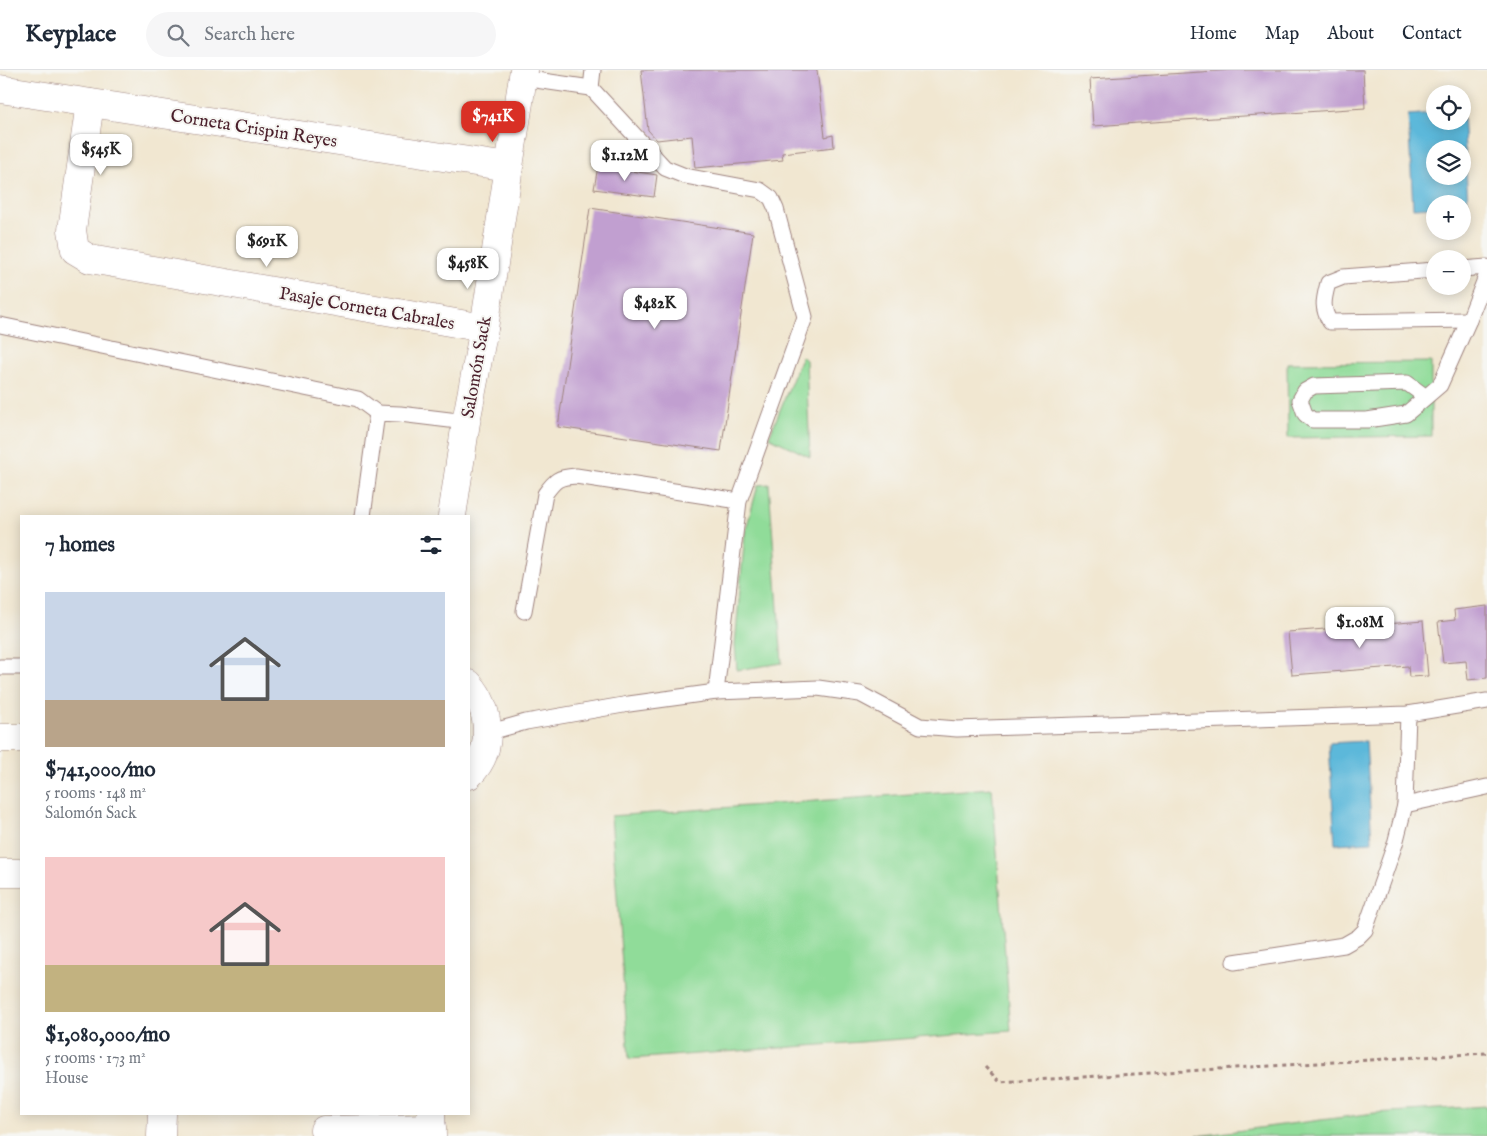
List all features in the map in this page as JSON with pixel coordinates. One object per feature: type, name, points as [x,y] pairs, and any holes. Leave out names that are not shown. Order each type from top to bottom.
[{"type":"street","name":"Salomón Sack","points":[[452,515],[466,422],[484,328],[523,74]]},
{"type":"street","name":"Corneta Crispin Reyes","points":[[0,89],[508,167]]},
{"type":"street","name":"Pasaje Corneta Cabrales","points":[[90,103],[72,230],[75,250],[90,259],[484,328]]},
{"type":"street","points":[[470,685],[483,705],[488,733],[480,760],[470,774]]},
{"type":"street","points":[[0,738],[20,738]]},
{"type":"street","points":[[0,874],[20,873]]},
{"type":"street","points":[[161,1136],[162,1115]]},
{"type":"street","points":[[324,1130],[432,1126]]},
{"type":"lane","points":[[591,88],[593,70]]},
{"type":"lane","points":[[523,74],[591,88],[665,168],[685,176],[760,190],[771,198],[776,209],[805,317],[739,501],[716,692]]},
{"type":"lane","points":[[1471,268],[1487,267]]},
{"type":"lane","points":[[1426,271],[1343,277],[1328,283],[1324,299],[1324,313],[1330,322],[1469,320]]},
{"type":"lane","points":[[1426,397],[1407,383],[1314,386],[1305,392],[1300,400],[1305,414],[1312,420],[1367,420],[1406,414],[1426,397],[1440,385],[1487,274]]},
{"type":"lane","points":[[0,325],[358,399],[377,413],[466,422]]},
{"type":"lane","points":[[363,515],[377,413]]},
{"type":"lane","points":[[524,610],[545,494],[555,480],[564,476],[576,476],[739,501]]},
{"type":"lane","points":[[0,667],[20,667]]},
{"type":"lane","points":[[488,733],[526,722],[619,705],[716,692],[818,688],[860,694],[920,726],[956,729],[1408,714],[1487,701]]},
{"type":"lane","points":[[1234,962],[1344,945],[1358,937],[1365,930],[1395,844],[1405,805],[1408,714]]},
{"type":"lane","points":[[1405,805],[1487,787]]},
{"type":"path","points":[[985,1067],[1000,1082],[1487,1053]]},
{"type":"green space","points":[[802,356],[806,360],[810,457],[769,437]]},
{"type":"green space","points":[[1431,362],[1431,436],[1288,438],[1287,363]]},
{"type":"green space","points":[[769,484],[782,663],[737,670],[735,645],[745,533],[758,485]]},
{"type":"green space","points":[[992,788],[1011,1031],[629,1059],[611,816]]},
{"type":"green space","points":[[1487,1106],[1487,1136],[1197,1136],[1375,1113]]},
{"type":"water","points":[[1426,114],[1426,130],[1464,130],[1465,140],[1426,140],[1426,185],[1467,185],[1467,195],[1426,195],[1426,207],[1413,208],[1408,115]]},
{"type":"water","points":[[1366,741],[1372,842],[1335,844],[1329,743]]},
{"type":"building","points":[[641,70],[817,70],[825,137],[833,135],[834,147],[782,153],[783,160],[695,168],[692,136],[657,140],[648,130]]},
{"type":"building","points":[[1232,70],[1363,70],[1365,108],[1093,126],[1090,79]]},
{"type":"building","points":[[598,166],[657,175],[654,197],[594,189]]},
{"type":"building","points":[[590,208],[753,233],[721,451],[558,427]]},
{"type":"building","points":[[1487,606],[1487,678],[1468,680],[1466,661],[1443,663],[1438,622],[1455,620],[1454,610]]},
{"type":"building","points":[[1423,621],[1428,676],[1409,677],[1408,666],[1292,675],[1288,632]]}]
